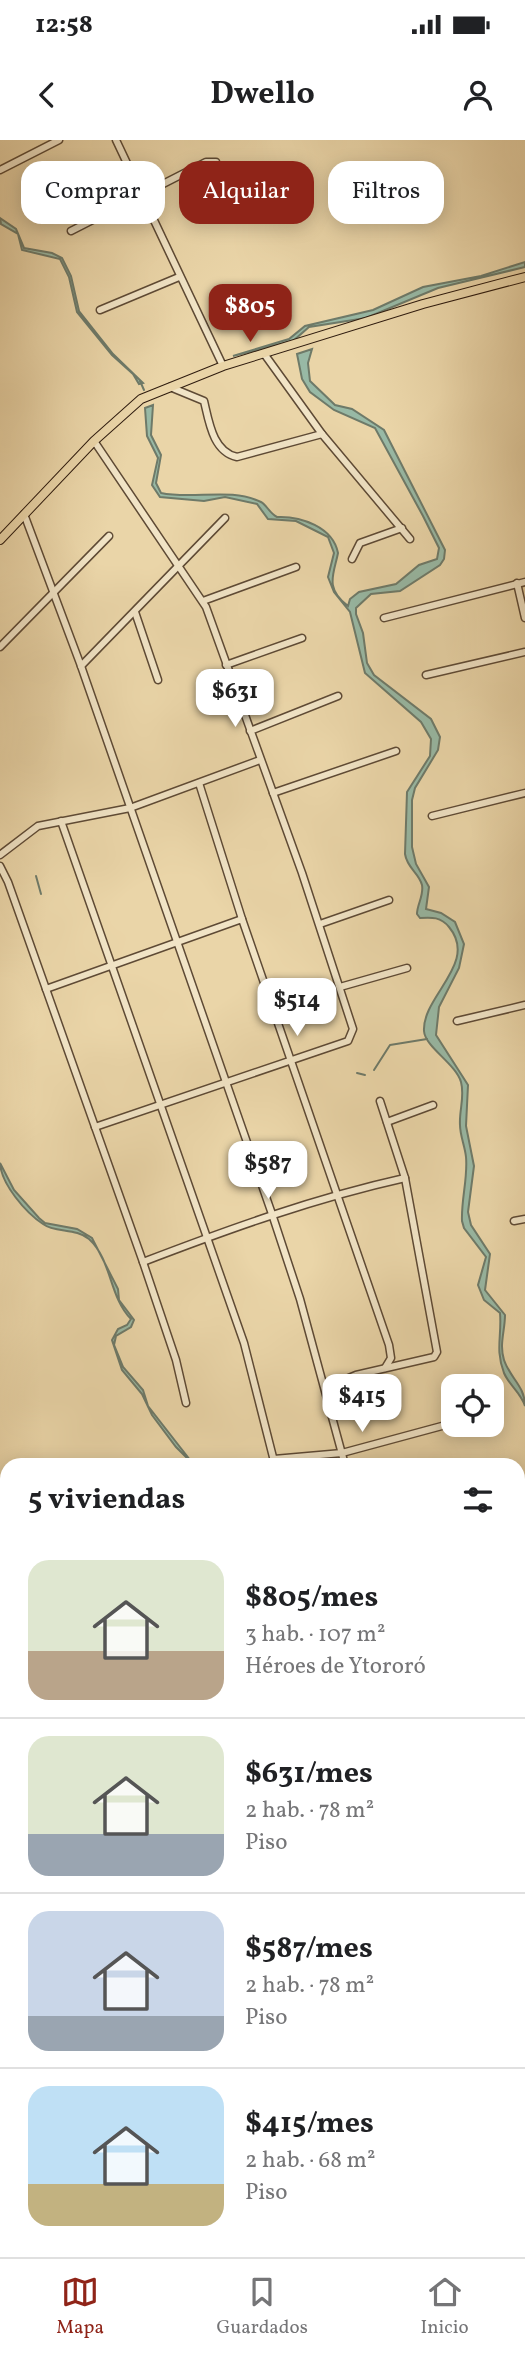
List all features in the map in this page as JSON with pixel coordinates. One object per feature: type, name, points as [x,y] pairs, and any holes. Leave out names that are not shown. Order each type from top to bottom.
[{"type":"main road","points":[[0,540],[130,407],[169,386],[223,366],[295,346],[423,304],[525,277]]},
{"type":"street","points":[[0,170],[59,140]]},
{"type":"street","points":[[116,140],[125,161]]},
{"type":"street","points":[[71,231],[85,224]]},
{"type":"street","points":[[154,224],[223,366]]},
{"type":"street","points":[[100,310],[179,277]]},
{"type":"street","points":[[265,355],[322,434],[410,539]]},
{"type":"street","points":[[169,386],[202,399],[214,437],[231,456],[249,454],[322,434]]},
{"type":"street","points":[[94,441],[203,601],[320,924],[353,1028],[348,1041],[95,1127]]},
{"type":"street","points":[[24,514],[81,666],[272,1214],[326,1388],[343,1458]]},
{"type":"street","points":[[81,666],[226,517]]},
{"type":"street","points":[[352,559],[360,543],[401,528]]},
{"type":"street","points":[[0,647],[109,537]]},
{"type":"street","points":[[203,601],[296,567]]},
{"type":"street","points":[[384,618],[525,582]]},
{"type":"street","points":[[517,583],[525,618]]},
{"type":"street","points":[[135,612],[158,680]]},
{"type":"street","points":[[226,665],[302,638]]},
{"type":"street","points":[[426,675],[525,652]]},
{"type":"street","points":[[250,731],[338,696]]},
{"type":"street","points":[[273,793],[396,751]]},
{"type":"street","points":[[0,855],[38,826],[130,808],[260,760]]},
{"type":"street","points":[[199,783],[289,1059],[391,1354],[385,1368]]},
{"type":"street","points":[[432,816],[525,793]]},
{"type":"street","points":[[61,821],[244,1343],[274,1458]]},
{"type":"street","points":[[0,866],[8,881],[143,1262],[176,1360],[186,1403]]},
{"type":"street","points":[[320,924],[390,900]]},
{"type":"street","points":[[46,989],[112,968],[242,919]]},
{"type":"street","points":[[340,987],[407,968]]},
{"type":"street","points":[[457,1021],[525,1005]]},
{"type":"street","points":[[326,1388],[385,1368],[434,1357],[437,1352],[404,1178],[380,1101]]},
{"type":"street","points":[[387,1122],[433,1105]]},
{"type":"street","points":[[143,1262],[337,1193],[404,1178]]},
{"type":"street","points":[[514,1221],[525,1219]]},
{"type":"street","points":[[305,1458],[342,1453],[441,1426]]},
{"type":"shaded area","points":[[0,218],[16,229],[24,248],[52,253],[62,258],[71,276],[79,311],[113,354],[143,383],[139,384],[133,374],[112,355],[77,312],[69,277],[60,259],[22,250],[18,234],[1,224]]},
{"type":"shaded area","points":[[525,262],[525,267],[438,288],[366,318],[309,327],[293,341],[233,356],[289,339],[305,326],[373,310],[423,287],[481,276]]},
{"type":"shaded area","points":[[312,349],[308,363],[310,381],[335,405],[352,409],[384,430],[445,550],[440,565],[400,591],[371,594],[356,608],[356,614],[363,633],[367,663],[374,675],[431,719],[440,737],[438,750],[415,788],[412,800],[412,847],[416,864],[429,887],[426,909],[441,913],[455,922],[464,944],[459,968],[439,1007],[436,1035],[468,1085],[466,1126],[474,1166],[468,1212],[471,1225],[490,1254],[485,1290],[505,1315],[503,1354],[523,1393],[525,1406],[506,1377],[501,1364],[500,1313],[484,1300],[478,1285],[486,1257],[464,1228],[462,1221],[466,1165],[460,1129],[461,1082],[430,1043],[424,1031],[431,1005],[454,966],[457,954],[456,940],[443,921],[420,918],[417,914],[422,885],[405,854],[407,792],[430,756],[431,739],[421,722],[365,673],[350,612],[334,592],[328,577],[334,553],[328,537],[296,521],[268,519],[257,504],[225,497],[204,501],[160,497],[152,485],[158,458],[147,436],[145,408],[153,405],[151,435],[161,455],[156,483],[161,493],[237,495],[263,503],[277,517],[306,521],[315,525],[330,536],[335,544],[338,553],[333,587],[348,606],[350,599],[359,592],[396,584],[419,565],[437,559],[439,548],[375,428],[334,410],[310,392],[302,379],[297,354]]},
{"type":"shaded area","points":[[0,1163],[14,1190],[39,1218],[45,1223],[77,1229],[92,1238],[96,1247],[78,1233],[53,1229],[36,1219],[15,1197],[5,1180]]},
{"type":"shaded area","points":[[104,1261],[118,1289],[119,1300],[134,1320],[131,1327],[116,1336],[114,1345],[123,1367],[143,1390],[148,1406],[189,1458],[176,1447],[152,1415],[142,1394],[122,1370],[112,1340],[118,1329],[127,1325],[131,1319],[118,1300]]},
{"type":"waterway","points":[[140,381],[144,390]]},
{"type":"waterway","points":[[36,876],[41,894]]},
{"type":"waterway","points":[[374,1070],[390,1045],[427,1039]]},
{"type":"waterway","points":[[357,1073],[365,1075]]}]
